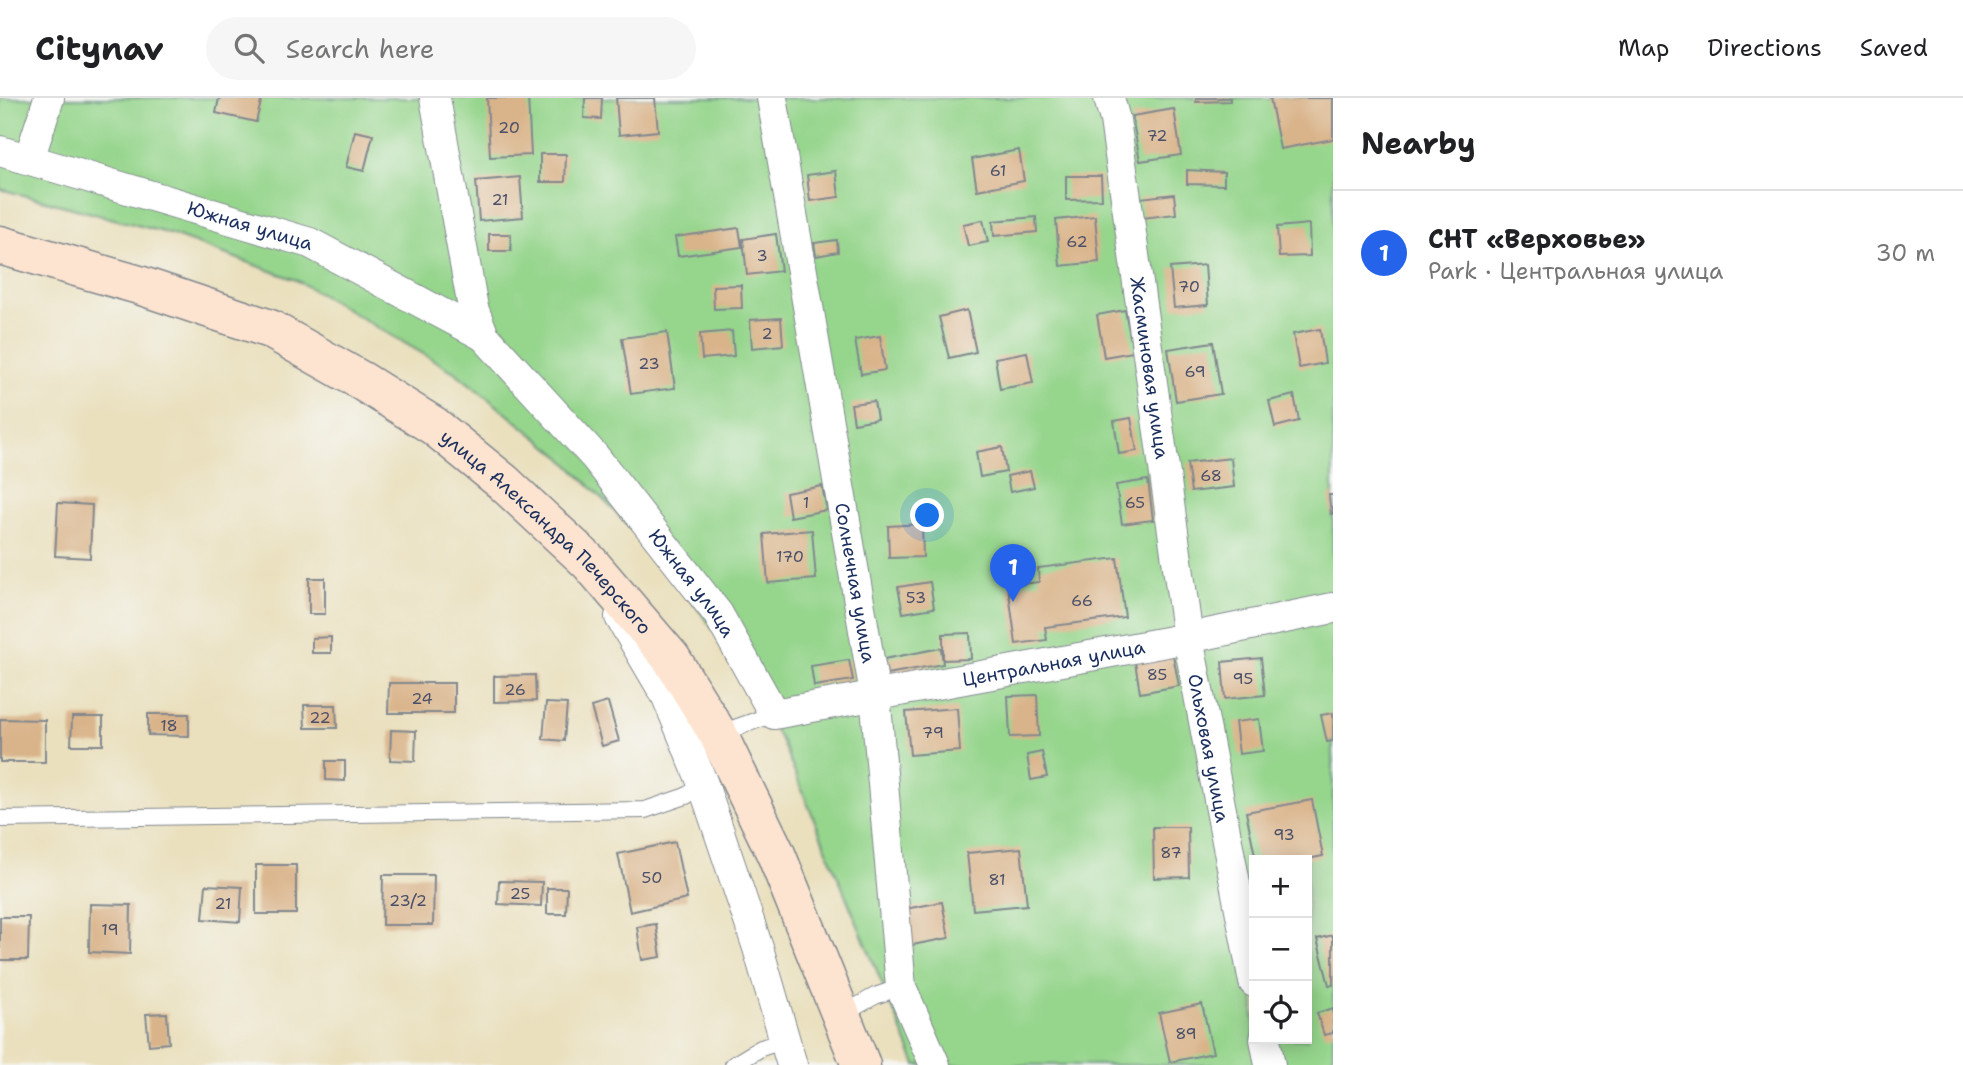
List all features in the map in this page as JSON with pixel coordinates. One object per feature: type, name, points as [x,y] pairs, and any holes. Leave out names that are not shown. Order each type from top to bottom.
[{"type":"main road","name":"улица Александра Печерского","points":[[0,245],[139,285],[270,329],[360,380],[433,426],[503,482],[589,562],[671,658],[718,734],[776,854],[861,1065]]},
{"type":"street","points":[[29,159],[49,98]]},
{"type":"street","name":"Южная улица","points":[[435,98],[474,309],[484,336]]},
{"type":"street","name":"Солнечная улица","points":[[772,98],[875,694],[901,987],[935,1065]]},
{"type":"street","name":"Жасминовая улица","points":[[1109,98],[1115,120],[1188,638]]},
{"type":"street","name":"Южная улица","points":[[0,151],[310,243],[484,336],[595,457],[718,614],[774,714]]},
{"type":"street","points":[[589,562],[667,697],[704,784],[758,948],[788,1053]]},
{"type":"street","name":"Центральная улица","points":[[774,714],[1188,638],[1333,608]]},
{"type":"street","name":"Ольховая улица","points":[[1188,638],[1254,981]]},
{"type":"street","points":[[1266,1044],[1270,1065]]},
{"type":"lane","points":[[718,734],[774,714]]},
{"type":"lane","points":[[0,819],[645,810],[686,796],[704,784]]},
{"type":"lane","points":[[841,1015],[874,996],[901,987]]},
{"type":"lane","points":[[733,1065],[761,1048],[788,1053]]},
{"type":"green space","points":[[0,98],[1333,98],[1333,1065],[916,1065],[782,742],[726,647],[659,556],[561,457],[456,373],[296,280],[167,233],[0,189]]},
{"type":"building","points":[[219,98],[262,98],[256,122],[216,113]]},
{"type":"building","points":[[487,98],[528,98],[531,155],[490,157]]},
{"type":"building","points":[[585,98],[602,98],[601,119],[584,118]]},
{"type":"building","points":[[616,98],[655,98],[658,131],[619,135]]},
{"type":"building","points":[[1196,98],[1230,98],[1230,101],[1196,102]]},
{"type":"building","points":[[1270,98],[1333,98],[1333,139],[1280,149]]},
{"type":"building","points":[[1174,109],[1181,155],[1140,161],[1132,116]]},
{"type":"building","points":[[355,131],[373,135],[364,171],[346,167]]},
{"type":"building","points":[[1019,150],[1024,181],[977,190],[972,159]]},
{"type":"building","points":[[540,154],[566,154],[565,182],[540,182]]},
{"type":"building","points":[[1187,170],[1224,172],[1224,185],[1187,184]]},
{"type":"building","points":[[836,171],[839,197],[810,201],[807,175]]},
{"type":"building","points":[[1066,176],[1101,176],[1102,199],[1066,200]]},
{"type":"building","points":[[520,177],[523,217],[479,221],[476,181]]},
{"type":"building","points":[[1174,194],[1176,214],[1143,218],[1140,198]]},
{"type":"building","points":[[1095,216],[1099,262],[1060,266],[1056,220]]},
{"type":"building","points":[[1036,217],[1037,232],[994,236],[993,221]]},
{"type":"building","points":[[983,220],[988,242],[968,246],[963,224]]},
{"type":"building","points":[[1309,224],[1310,256],[1279,257],[1277,227]]},
{"type":"building","points":[[739,228],[742,247],[678,256],[675,237]]},
{"type":"building","points":[[489,234],[511,234],[511,251],[489,251]]},
{"type":"building","points":[[776,234],[781,271],[747,275],[743,239]]},
{"type":"building","points":[[837,240],[838,252],[816,256],[814,243]]},
{"type":"building","points":[[1205,265],[1208,305],[1174,308],[1170,268]]},
{"type":"building","points":[[741,285],[742,308],[714,309],[713,286]]},
{"type":"building","points":[[967,310],[976,352],[949,358],[939,317]]},
{"type":"building","points":[[1125,310],[1133,352],[1104,357],[1097,315]]},
{"type":"building","points":[[781,318],[783,345],[752,348],[750,320]]},
{"type":"building","points":[[1320,329],[1325,363],[1299,368],[1293,334]]},
{"type":"building","points":[[732,331],[734,356],[702,359],[700,334]]},
{"type":"building","points":[[667,332],[675,388],[631,394],[622,338]]},
{"type":"building","points":[[880,336],[885,370],[861,374],[855,340]]},
{"type":"building","points":[[1213,342],[1221,394],[1176,401],[1168,349]]},
{"type":"building","points":[[1027,352],[1033,383],[1000,389],[995,358]]},
{"type":"building","points":[[1294,395],[1299,421],[1275,427],[1269,401]]},
{"type":"building","points":[[874,401],[877,419],[854,423],[851,404]]},
{"type":"building","points":[[1131,418],[1137,451],[1119,454],[1114,421]]},
{"type":"building","points":[[1002,447],[1006,472],[980,477],[976,452]]},
{"type":"building","points":[[1231,458],[1234,487],[1191,492],[1187,463]]},
{"type":"building","points":[[1030,471],[1034,487],[1010,492],[1007,476]]},
{"type":"building","points":[[1148,480],[1153,520],[1122,524],[1116,485]]},
{"type":"building","points":[[822,486],[827,510],[790,517],[786,493]]},
{"type":"building","points":[[1329,495],[1333,495],[1333,514],[1331,514]]},
{"type":"building","points":[[58,503],[92,505],[90,558],[55,556]]},
{"type":"building","points":[[922,524],[923,557],[889,558],[888,526]]},
{"type":"building","points":[[812,530],[816,579],[768,583],[764,534]]},
{"type":"building","points":[[1117,558],[1125,617],[1045,627],[1047,640],[1016,644],[1008,586],[1039,582],[1038,568]]},
{"type":"building","points":[[309,578],[325,578],[325,614],[309,614]]},
{"type":"building","points":[[930,582],[934,608],[903,613],[898,587]]},
{"type":"building","points":[[970,633],[971,659],[943,660],[943,634]]},
{"type":"building","points":[[331,637],[331,653],[312,653],[312,638]]},
{"type":"building","points":[[941,648],[943,664],[887,674],[884,659]]},
{"type":"building","points":[[1173,655],[1179,686],[1140,693],[1135,662]]},
{"type":"building","points":[[1261,658],[1265,695],[1225,699],[1222,662]]},
{"type":"building","points":[[849,660],[853,680],[814,686],[811,666]]},
{"type":"building","points":[[535,675],[536,701],[494,702],[494,676]]},
{"type":"building","points":[[389,683],[454,683],[454,713],[388,713]]},
{"type":"building","points":[[1037,695],[1039,736],[1010,737],[1008,696]]},
{"type":"building","points":[[608,702],[619,741],[602,746],[591,707]]},
{"type":"building","points":[[546,703],[567,704],[564,741],[543,739]]},
{"type":"building","points":[[304,705],[336,705],[337,728],[305,728]]},
{"type":"building","points":[[957,708],[960,751],[910,755],[906,712]]},
{"type":"building","points":[[1333,713],[1333,741],[1327,742],[1321,715]]},
{"type":"building","points":[[148,714],[189,714],[189,736],[148,735]]},
{"type":"building","points":[[72,717],[103,717],[103,745],[71,745]]},
{"type":"building","points":[[0,719],[45,720],[45,762],[0,762]]},
{"type":"building","points":[[1259,719],[1263,751],[1239,754],[1235,722]]},
{"type":"building","points":[[391,730],[416,731],[415,761],[390,760]]},
{"type":"building","points":[[1042,752],[1047,777],[1031,780],[1027,755]]},
{"type":"building","points":[[326,761],[345,761],[345,781],[326,780]]},
{"type":"building","points":[[1312,800],[1323,856],[1312,858],[1312,855],[1255,855],[1246,812]]},
{"type":"building","points":[[1153,827],[1188,827],[1189,877],[1154,878]]},
{"type":"building","points":[[675,842],[687,899],[630,912],[618,854]]},
{"type":"building","points":[[1021,848],[1027,905],[973,910],[967,853]]},
{"type":"building","points":[[256,865],[296,865],[296,914],[256,914]]},
{"type":"building","points":[[383,875],[434,875],[433,925],[382,925]]},
{"type":"building","points":[[499,881],[542,882],[541,906],[498,904]]},
{"type":"building","points":[[206,885],[242,887],[240,922],[203,919]]},
{"type":"building","points":[[547,888],[567,888],[566,914],[547,914]]},
{"type":"building","points":[[942,902],[949,938],[912,945],[905,909]]},
{"type":"building","points":[[90,904],[131,905],[130,954],[89,952]]},
{"type":"building","points":[[0,917],[29,917],[28,960],[0,960]]},
{"type":"building","points":[[656,924],[661,957],[642,960],[637,927]]},
{"type":"building","points":[[1333,935],[1333,985],[1329,985],[1317,939]]},
{"type":"building","points":[[1202,1004],[1213,1053],[1170,1062],[1159,1013]]},
{"type":"building","points":[[1333,1008],[1333,1033],[1324,1035],[1317,1013]]},
{"type":"building","points":[[167,1013],[169,1043],[149,1045],[146,1014]]},
{"type":"place","name":"СНТ «Верховье»","points":[[1013,602]]}]
